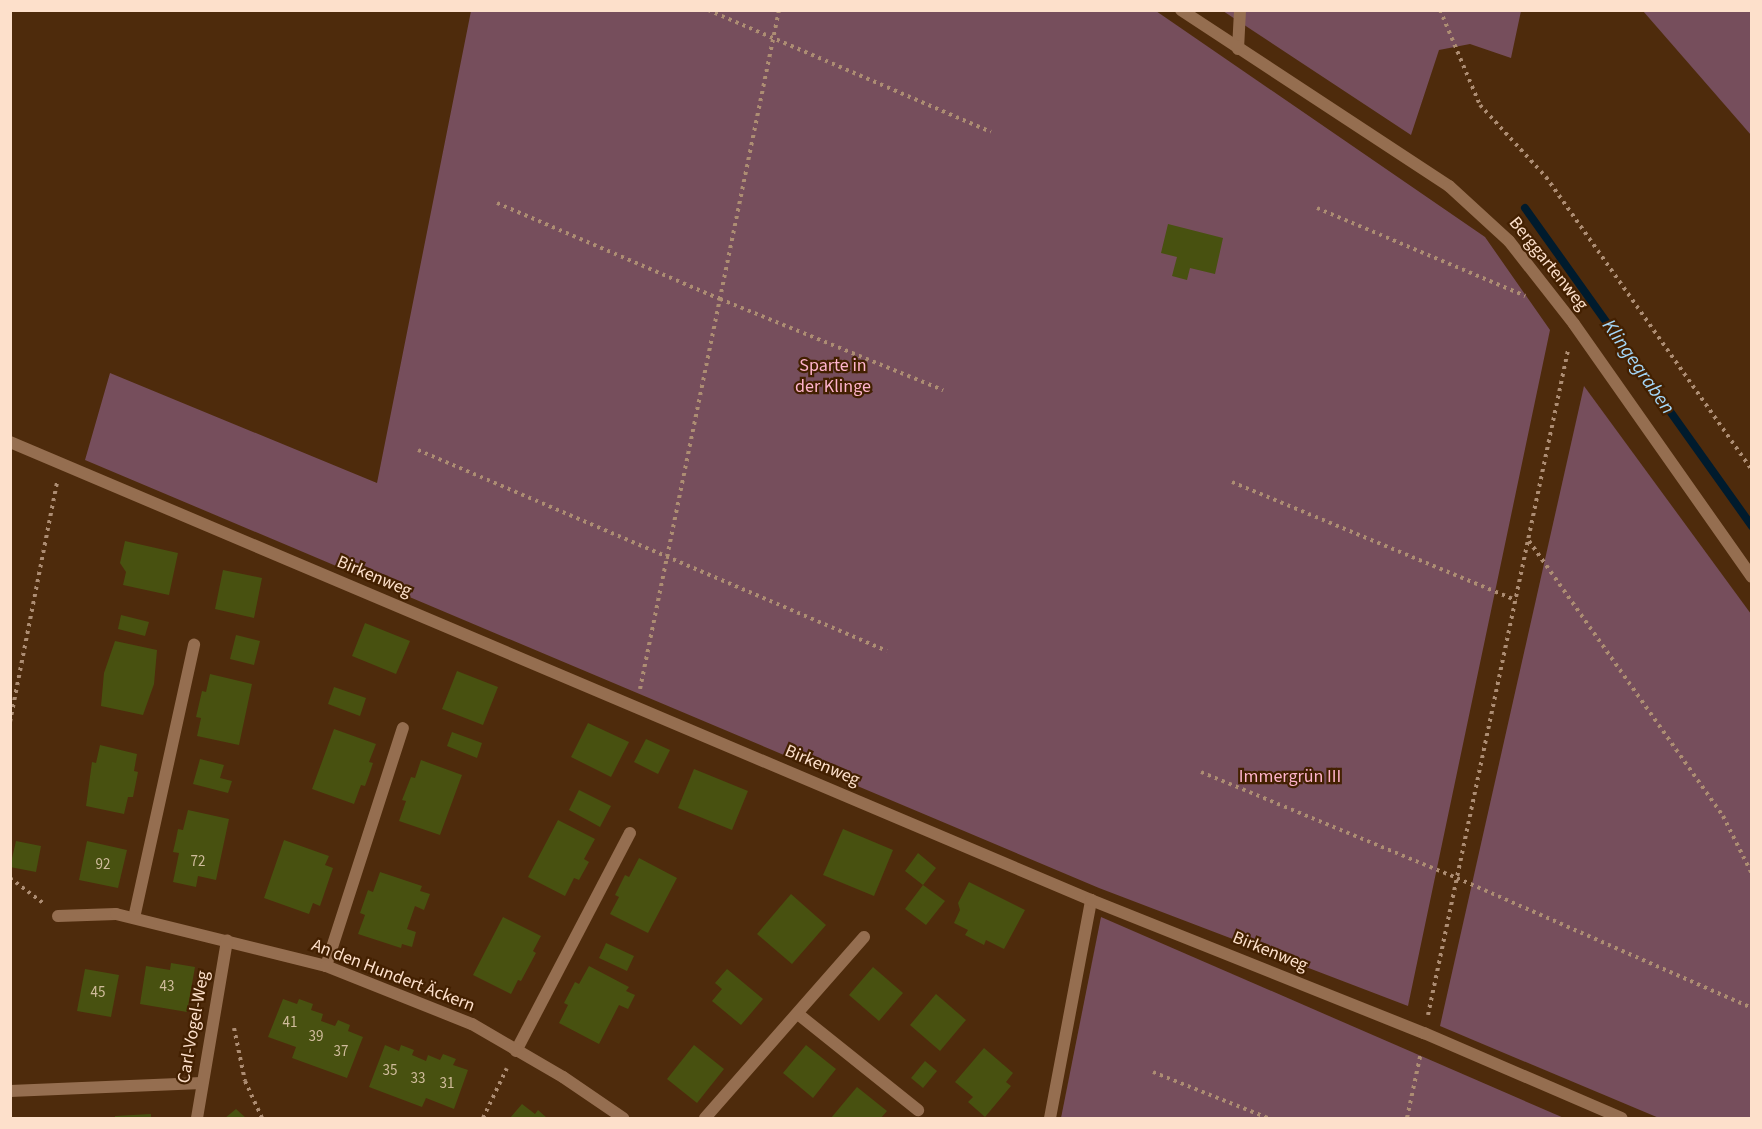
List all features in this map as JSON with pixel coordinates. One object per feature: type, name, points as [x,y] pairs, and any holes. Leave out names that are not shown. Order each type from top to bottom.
[{"type":"street","name":"Berggartenweg","points":[[1181,10],[1449,186],[1509,240],[1574,324],[1752,577]]},
{"type":"street","points":[[1238,49],[1240,10]]},
{"type":"street","name":"Birkenweg","points":[[10,442],[1091,900],[1424,1033],[1621,1119]]},
{"type":"street","points":[[134,918],[194,644]]},
{"type":"street","points":[[326,966],[403,728]]},
{"type":"street","points":[[516,1051],[630,833]]},
{"type":"street","points":[[1050,1119],[1091,900]]},
{"type":"street","name":"An den Hundert Äckern","points":[[58,916],[116,914],[326,966],[472,1024],[563,1077],[623,1119]]},
{"type":"street","points":[[705,1119],[864,938]]},
{"type":"street","name":"Carl-Vogel-Weg","points":[[196,1119],[227,941]]},
{"type":"street","points":[[798,1014],[918,1110]]},
{"type":"street","points":[[10,1090],[202,1083]]},
{"type":"path","points":[[708,10],[991,132]]},
{"type":"path","points":[[636,707],[779,10]]},
{"type":"path","points":[[1440,10],[1480,105],[1546,177],[1752,470]]},
{"type":"path","points":[[497,203],[720,299],[943,390]]},
{"type":"path","points":[[1317,208],[1532,299]]},
{"type":"path","points":[[1407,1119],[1574,324]]},
{"type":"path","points":[[418,450],[887,651]]},
{"type":"path","points":[[10,722],[60,464]]},
{"type":"path","points":[[1232,482],[1516,600]]},
{"type":"path","points":[[1528,540],[1723,816],[1752,874]]},
{"type":"path","points":[[1201,772],[1457,878],[1752,1008]]},
{"type":"path","points":[[10,878],[58,916]]},
{"type":"path","points":[[215,1004],[234,1017],[235,1039],[245,1081],[262,1119]]},
{"type":"path","points":[[483,1119],[516,1051]]},
{"type":"path","points":[[1153,1072],[1268,1119]]},
{"type":"green space","name":"Sparte in der Klinge","points":[[471,11],[1156,11],[1485,237],[1550,330],[1408,1006],[1099,888],[85,460],[110,373],[377,483]]},
{"type":"green space","points":[[1223,11],[1521,11],[1511,58],[1470,44],[1439,50],[1411,135]]},
{"type":"green space","points":[[1643,11],[1751,11],[1751,135]]},
{"type":"green space","points":[[1584,386],[1751,614],[1751,1118],[1659,1118],[1440,1026]]},
{"type":"green space","points":[[1101,917],[1564,1118],[1061,1118]]},
{"type":"building","points":[[1168,224],[1223,238],[1215,274],[1190,268],[1187,280],[1172,276],[1177,257],[1161,253]]},
{"type":"building","points":[[125,541],[178,553],[169,595],[123,585],[126,572],[120,563]]},
{"type":"building","points":[[223,570],[262,578],[254,618],[215,609]]},
{"type":"building","points":[[121,615],[149,622],[145,636],[118,629]]},
{"type":"building","points":[[365,623],[410,641],[396,674],[352,656]]},
{"type":"building","points":[[236,635],[260,641],[254,665],[230,659]]},
{"type":"building","points":[[115,641],[157,650],[154,684],[143,715],[101,706],[104,673]]},
{"type":"building","points":[[457,671],[498,687],[483,725],[442,709]]},
{"type":"building","points":[[210,674],[252,684],[239,745],[197,736],[201,718],[196,717],[202,691],[206,692]]},
{"type":"building","points":[[334,687],[366,698],[360,716],[328,704]]},
{"type":"building","points":[[588,723],[629,742],[611,777],[571,757]]},
{"type":"building","points":[[334,729],[376,744],[369,762],[373,763],[365,786],[361,785],[354,804],[312,789]]},
{"type":"building","points":[[452,732],[482,743],[477,758],[447,746]]},
{"type":"building","points":[[646,739],[670,750],[658,774],[634,762]]},
{"type":"building","points":[[100,745],[137,754],[134,771],[138,772],[133,797],[128,797],[124,814],[86,806],[92,762],[96,763]]},
{"type":"building","points":[[200,759],[224,765],[220,778],[232,781],[228,793],[193,784]]},
{"type":"building","points":[[421,760],[462,775],[440,835],[399,821],[406,801],[402,800],[411,777],[415,778]]},
{"type":"building","points":[[694,769],[748,791],[732,830],[678,808]]},
{"type":"building","points":[[579,790],[611,806],[600,827],[569,810]]},
{"type":"building","points":[[188,810],[229,819],[216,880],[198,876],[196,887],[173,882],[179,853],[173,852],[178,829],[183,830]]},
{"type":"building","points":[[558,820],[595,839],[584,859],[589,862],[579,880],[574,878],[565,896],[528,877]]},
{"type":"building","points":[[843,829],[893,850],[874,896],[823,875]]},
{"type":"building","points":[[284,840],[329,856],[325,865],[333,868],[320,906],[313,903],[309,914],[264,898]]},
{"type":"building","points":[[16,841],[41,846],[36,872],[10,867]]},
{"type":"building","points":[[87,841],[127,850],[118,888],[79,880]]},
{"type":"building","points":[[918,853],[936,868],[923,885],[905,871]]},
{"type":"building","points":[[639,858],[677,878],[648,933],[610,914],[619,897],[615,895],[625,875],[629,877]]},
{"type":"building","points":[[380,872],[422,886],[420,891],[430,894],[424,910],[415,906],[407,929],[416,932],[412,947],[402,944],[401,948],[358,934],[365,915],[360,913],[368,890],[373,892]]},
{"type":"building","points":[[969,882],[1025,910],[1004,949],[986,940],[984,945],[965,935],[968,930],[954,923],[960,910],[958,903]]},
{"type":"building","points":[[923,885],[945,901],[926,925],[905,909]]},
{"type":"building","points":[[791,894],[826,925],[792,964],[757,934]]},
{"type":"building","points":[[503,917],[541,936],[533,951],[536,953],[511,994],[473,975]]},
{"type":"building","points":[[606,943],[634,956],[627,971],[599,958]]},
{"type":"building","points":[[171,963],[195,967],[187,1012],[140,1004],[146,966],[170,970]]},
{"type":"building","points":[[589,966],[629,987],[626,991],[635,995],[628,1009],[619,1005],[599,1044],[559,1023],[568,1005],[564,1003],[575,982],[579,984]]},
{"type":"building","points":[[873,967],[903,993],[879,1021],[849,995]]},
{"type":"building","points":[[85,969],[119,975],[111,1017],[77,1011]]},
{"type":"building","points":[[727,969],[763,999],[741,1025],[712,1001],[722,989],[715,983]]},
{"type":"building","points":[[936,994],[966,1020],[940,1051],[910,1025]]},
{"type":"building","points":[[283,999],[297,1004],[299,999],[313,1004],[311,1010],[323,1014],[321,1021],[335,1026],[338,1020],[350,1025],[348,1031],[363,1037],[347,1078],[292,1058],[296,1047],[268,1037]]},
{"type":"building","points":[[385,1045],[399,1051],[401,1045],[414,1050],[412,1055],[426,1061],[428,1055],[440,1060],[443,1054],[456,1059],[453,1065],[468,1070],[454,1109],[426,1098],[422,1107],[369,1087]]},
{"type":"building","points":[[694,1045],[724,1069],[697,1103],[667,1079]]},
{"type":"building","points":[[806,1045],[836,1069],[813,1098],[783,1073]]},
{"type":"building","points":[[984,1048],[1013,1073],[1006,1082],[1011,1086],[985,1117],[968,1102],[973,1097],[955,1082]]},
{"type":"building","points":[[925,1061],[937,1071],[923,1088],[911,1078]]},
{"type":"building","points":[[857,1087],[887,1111],[881,1118],[831,1118]]},
{"type":"building","points":[[522,1104],[535,1114],[538,1110],[547,1118],[510,1118]]},
{"type":"building","points":[[236,1109],[246,1118],[225,1118]]},
{"type":"building","points":[[151,1114],[151,1118],[115,1118],[115,1116]]},
{"type":"waterway","name":"Klingegraben","points":[[1525,208],[1752,526]]},
{"type":"park label","name":"Immergrün III","points":[[1290,777]]}]
